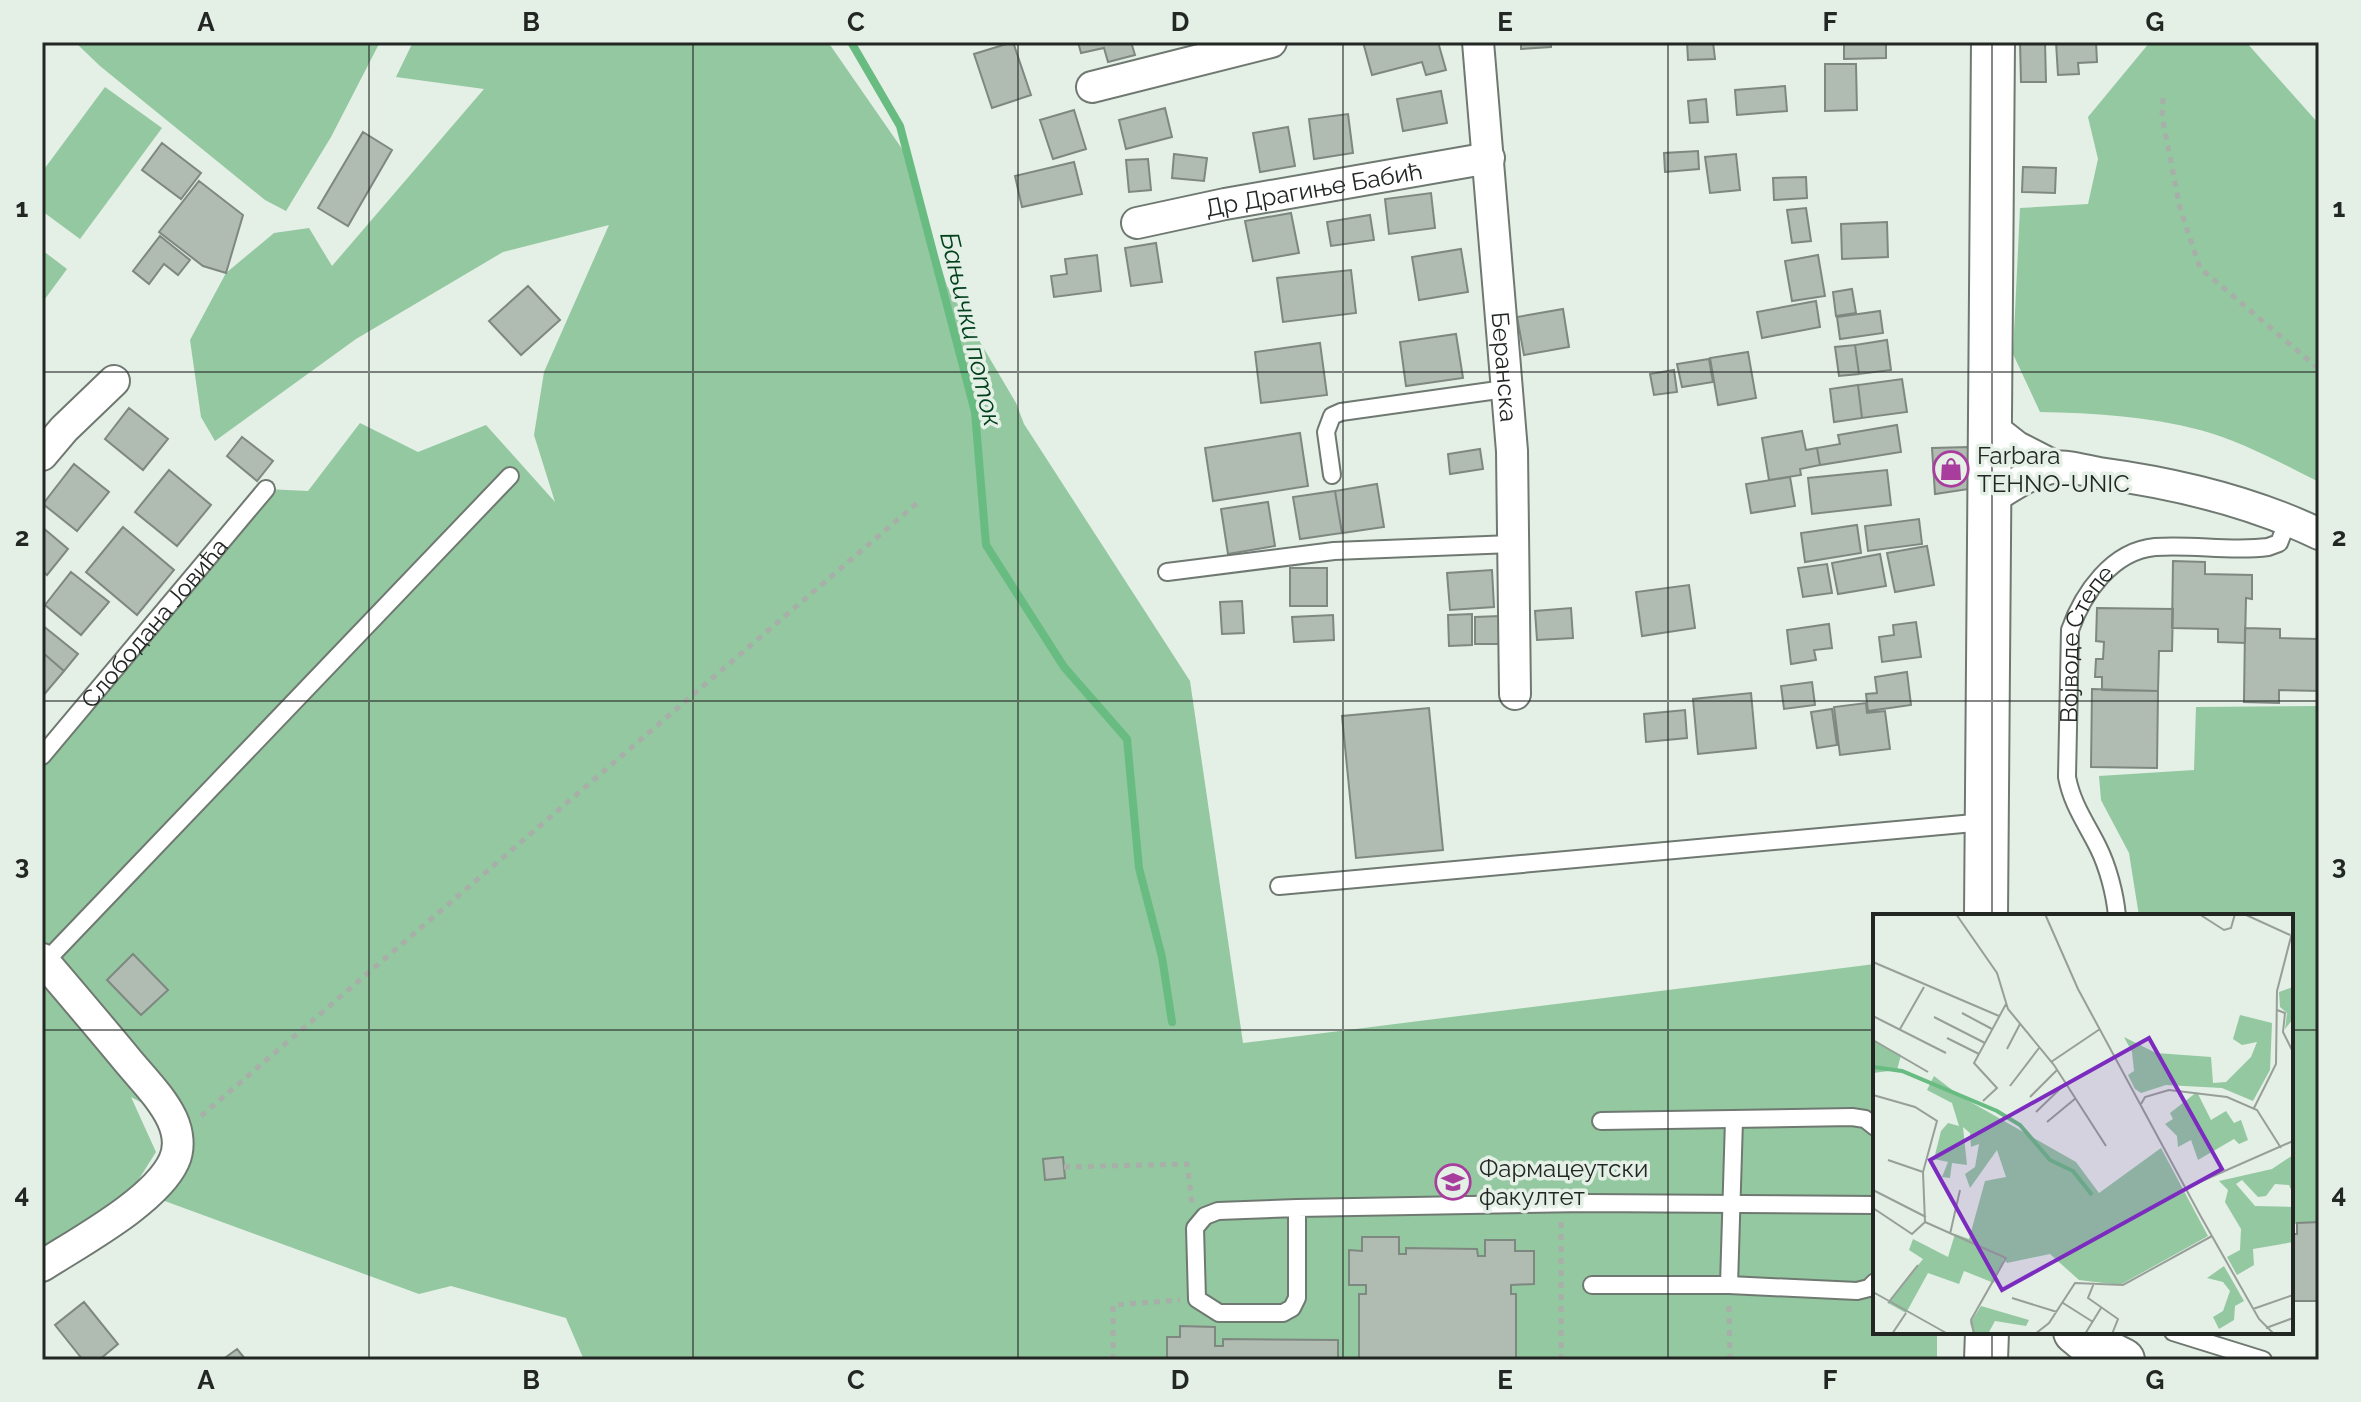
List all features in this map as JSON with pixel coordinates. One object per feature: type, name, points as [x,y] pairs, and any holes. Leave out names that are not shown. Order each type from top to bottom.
[{"type":"street","points":[[1092,87],[1271,42]]},
{"type":"street","name":"Беранска","points":[[1478,42],[1512,451],[1515,694]]},
{"type":"street","points":[[1986,914],[1993,42]]},
{"type":"street","name":"Др Драгиње Бабић","points":[[1137,223],[1225,204],[1489,158]]},
{"type":"street","points":[[42,455],[114,381]]},
{"type":"street","points":[[1989,425],[2017,447],[2056,467],[2169,485],[2228,500],[2319,534]]},
{"type":"street","points":[[1989,500],[2018,481],[2056,467]]},
{"type":"street","points":[[42,1266],[146,1195],[173,1163],[178,1151],[172,1119],[155,1093],[43,960]]},
{"type":"street","points":[[1986,1360],[1987,1334]]},
{"type":"street","points":[[2077,1334],[2123,1360]]},
{"type":"lane","points":[[1332,475],[1326,432],[1332,416],[1341,412],[1505,389]]},
{"type":"lane","points":[[43,960],[510,476]]},
{"type":"lane","name":"Слободана Јовића","points":[[42,756],[266,489]]},
{"type":"lane","name":"Војводе Степе","points":[[2117,914],[2100,849],[2071,800],[2067,777],[2070,630],[2078,608],[2093,584],[2132,553],[2154,547],[2268,547],[2279,543],[2288,520]]},
{"type":"lane","points":[[1167,572],[1334,551],[1512,544]]},
{"type":"lane","points":[[1279,886],[1985,822]]},
{"type":"lane","points":[[1601,1121],[1852,1117],[1865,1119],[1873,1125]]},
{"type":"lane","points":[[1729,1285],[1734,1120]]},
{"type":"lane","points":[[1297,1208],[1297,1298],[1292,1308],[1283,1313],[1219,1313],[1197,1299],[1195,1228],[1205,1216],[1218,1211],[1297,1208],[1561,1203],[1873,1205]]},
{"type":"lane","points":[[1592,1285],[1729,1285],[1857,1291],[1873,1284]]},
{"type":"lane","points":[[2179,1334],[2263,1360]]},
{"type":"path","points":[[2163,98],[2162,116],[2180,208],[2200,268],[2319,369]]},
{"type":"path","points":[[177,1136],[917,503]]},
{"type":"path","points":[[1064,1167],[1187,1164],[1195,1228]]},
{"type":"path","points":[[1561,1203],[1561,1360]]},
{"type":"path","points":[[1729,1285],[1730,1360]]},
{"type":"path","points":[[1113,1360],[1113,1305],[1197,1299]]},
{"type":"green space","points":[[75,42],[380,42],[331,137],[286,211],[265,200],[100,66]]},
{"type":"green space","points":[[413,42],[828,42],[907,156],[947,286],[1016,403],[1024,424],[1190,681],[1243,1043],[1873,964],[1873,1334],[1937,1334],[1937,1360],[584,1360],[566,1318],[451,1286],[419,1294],[162,1200],[193,1155],[172,1119],[131,1097],[156,1152],[139,1179],[146,1195],[42,1261],[42,742],[266,489],[308,491],[360,423],[418,452],[486,425],[555,502],[534,435],[544,372],[609,225],[503,252],[356,339],[215,441],[201,417],[190,340],[226,273],[274,233],[309,228],[332,266],[484,89],[396,77]]},
{"type":"green space","points":[[2150,42],[2246,42],[2319,124],[2319,482],[2246,446],[2200,430],[2120,416],[2040,412],[2013,354],[2020,208],[2088,204],[2098,159],[2088,117]]},
{"type":"green space","points":[[105,87],[162,128],[80,239],[42,211],[42,172]]},
{"type":"green space","points":[[42,250],[67,269],[42,303]]},
{"type":"green space","points":[[2319,706],[2319,1224],[2293,1224],[2293,914],[2139,914],[2129,853],[2101,800],[2099,776],[2194,770],[2196,707]]},
{"type":"building","points":[[1013,42],[1031,95],[992,108],[974,54]]},
{"type":"building","points":[[1078,42],[1131,42],[1135,55],[1108,62],[1104,48],[1081,53]]},
{"type":"building","points":[[1363,42],[1438,42],[1446,70],[1426,75],[1422,62],[1372,75]]},
{"type":"building","points":[[1521,42],[1551,42],[1551,47],[1521,49]]},
{"type":"building","points":[[1687,42],[1713,42],[1715,59],[1688,60]]},
{"type":"building","points":[[1844,42],[1886,42],[1886,58],[1844,59]]},
{"type":"building","points":[[2020,42],[2045,42],[2046,82],[2021,82]]},
{"type":"building","points":[[2056,42],[2096,42],[2097,62],[2078,63],[2079,74],[2058,75]]},
{"type":"building","points":[[1825,64],[1856,64],[1857,110],[1825,111]]},
{"type":"building","points":[[1785,86],[1787,111],[1737,115],[1735,90]]},
{"type":"building","points":[[1441,91],[1447,123],[1403,131],[1397,99]]},
{"type":"building","points":[[1706,99],[1708,122],[1690,123],[1688,101]]},
{"type":"building","points":[[1165,108],[1172,137],[1126,149],[1119,120]]},
{"type":"building","points":[[1074,110],[1086,149],[1053,159],[1040,120]]},
{"type":"building","points":[[1348,114],[1353,153],[1314,159],[1309,119]]},
{"type":"building","points":[[1288,127],[1295,166],[1260,172],[1253,133]]},
{"type":"building","points":[[363,132],[392,150],[348,226],[318,208]]},
{"type":"building","points":[[162,143],[201,173],[181,199],[142,170]]},
{"type":"building","points":[[1698,151],[1699,169],[1665,172],[1664,153]]},
{"type":"building","points":[[1174,154],[1207,158],[1204,181],[1172,178]]},
{"type":"building","points":[[1736,154],[1740,190],[1710,193],[1705,157]]},
{"type":"building","points":[[1148,159],[1151,190],[1129,192],[1126,160]]},
{"type":"building","points":[[1074,162],[1082,194],[1022,207],[1015,176]]},
{"type":"building","points":[[2023,167],[2056,168],[2055,193],[2022,192]]},
{"type":"building","points":[[1806,177],[1807,198],[1774,200],[1773,178]]},
{"type":"building","points":[[199,181],[243,215],[226,273],[203,266],[159,232]]},
{"type":"building","points":[[1431,193],[1435,228],[1389,234],[1385,199]]},
{"type":"building","points":[[1806,208],[1811,241],[1792,243],[1787,210]]},
{"type":"building","points":[[1291,213],[1299,253],[1253,261],[1245,221]]},
{"type":"building","points":[[1370,215],[1374,240],[1331,246],[1327,222]]},
{"type":"building","points":[[1887,222],[1888,257],[1842,259],[1841,224]]},
{"type":"building","points":[[160,236],[190,260],[178,275],[164,264],[149,284],[133,271]]},
{"type":"building","points":[[1156,243],[1162,282],[1131,286],[1125,248]]},
{"type":"building","points":[[1461,249],[1468,292],[1419,300],[1412,257]]},
{"type":"building","points":[[1097,255],[1101,291],[1054,297],[1051,276],[1067,274],[1065,259]]},
{"type":"building","points":[[1818,255],[1825,296],[1792,301],[1785,261]]},
{"type":"building","points":[[1351,270],[1356,313],[1283,322],[1277,278]]},
{"type":"building","points":[[528,286],[560,320],[521,355],[489,321]]},
{"type":"building","points":[[1852,289],[1856,313],[1836,316],[1833,292]]},
{"type":"building","points":[[1816,301],[1820,327],[1762,338],[1757,312]]},
{"type":"building","points":[[1563,309],[1569,347],[1524,355],[1517,317]]},
{"type":"building","points":[[1880,311],[1883,333],[1840,339],[1837,317]]},
{"type":"building","points":[[1456,334],[1463,378],[1406,386],[1400,342]]},
{"type":"building","points":[[1887,340],[1891,370],[1859,374],[1855,345]]},
{"type":"building","points":[[1320,343],[1327,395],[1261,403],[1255,352]]},
{"type":"building","points":[[1855,345],[1859,374],[1839,376],[1835,347]]},
{"type":"building","points":[[1748,352],[1756,398],[1718,405],[1710,358]]},
{"type":"building","points":[[1709,359],[1713,382],[1682,387],[1677,364]]},
{"type":"building","points":[[1674,370],[1677,392],[1654,395],[1650,374]]},
{"type":"building","points":[[1902,379],[1907,412],[1862,418],[1858,385]]},
{"type":"building","points":[[1858,385],[1862,418],[1834,422],[1830,389]]},
{"type":"building","points":[[129,408],[168,439],[143,470],[105,439]]},
{"type":"building","points":[[1897,425],[1901,452],[1820,465],[1817,448],[1840,444],[1838,435]]},
{"type":"building","points":[[1802,431],[1806,450],[1817,448],[1820,465],[1800,469],[1801,475],[1769,480],[1762,438]]},
{"type":"building","points":[[1300,433],[1308,486],[1213,501],[1205,448]]},
{"type":"building","points":[[242,437],[273,461],[257,481],[227,456]]},
{"type":"building","name":"Farbara TEHNO-UNIC","points":[[1968,447],[1969,489],[1935,494],[1932,448]]},
{"type":"building","points":[[1480,449],[1483,469],[1450,474],[1448,454]]},
{"type":"building","points":[[74,464],[109,492],[77,531],[43,504]]},
{"type":"building","points":[[169,470],[211,505],[177,546],[135,512]]},
{"type":"building","points":[[1887,470],[1891,505],[1812,514],[1808,478]]},
{"type":"building","points":[[1790,477],[1795,506],[1751,513],[1746,484]]},
{"type":"building","points":[[1377,484],[1384,527],[1342,533],[1335,491]]},
{"type":"building","points":[[1335,491],[1342,533],[1300,539],[1293,497]]},
{"type":"building","points":[[1268,502],[1275,546],[1228,554],[1221,509]]},
{"type":"building","points":[[1919,519],[1922,544],[1868,551],[1865,526]]},
{"type":"building","points":[[1857,525],[1861,553],[1805,562],[1801,533]]},
{"type":"building","points":[[42,527],[68,549],[47,575],[42,571]]},
{"type":"building","points":[[123,527],[174,570],[137,615],[86,572]]},
{"type":"building","points":[[1927,546],[1934,585],[1895,592],[1887,553]]},
{"type":"building","points":[[1880,554],[1886,586],[1838,594],[1832,563]]},
{"type":"building","points":[[2173,561],[2205,562],[2205,574],[2252,575],[2252,599],[2246,598],[2245,643],[2218,642],[2218,629],[2172,628]]},
{"type":"building","points":[[1827,564],[1832,593],[1803,597],[1798,568]]},
{"type":"building","points":[[1290,568],[1327,568],[1327,606],[1290,606]]},
{"type":"building","points":[[1492,570],[1494,607],[1450,610],[1447,573]]},
{"type":"building","points":[[71,572],[109,602],[81,635],[45,605]]},
{"type":"building","points":[[1689,585],[1695,628],[1642,636],[1636,592]]},
{"type":"building","points":[[1242,601],[1244,633],[1222,634],[1220,602]]},
{"type":"building","points":[[1571,608],[1573,638],[1537,640],[1535,611]]},
{"type":"building","points":[[2097,608],[2173,609],[2172,651],[2159,651],[2158,691],[2102,690],[2102,677],[2095,677],[2096,659],[2103,659],[2104,642],[2096,641]]},
{"type":"building","points":[[1472,614],[1472,645],[1449,646],[1448,615]]},
{"type":"building","points":[[1333,615],[1334,640],[1294,642],[1292,617]]},
{"type":"building","points":[[1500,616],[1501,644],[1475,644],[1475,617]]},
{"type":"building","points":[[1916,622],[1921,657],[1882,662],[1879,637],[1894,635],[1893,625]]},
{"type":"building","points":[[1829,624],[1832,648],[1814,650],[1816,660],[1791,664],[1787,630]]},
{"type":"building","points":[[42,625],[78,654],[64,671],[42,652]]},
{"type":"building","points":[[2245,628],[2280,629],[2280,638],[2319,639],[2319,691],[2279,690],[2279,703],[2244,702]]},
{"type":"building","points":[[42,652],[64,671],[42,697]]},
{"type":"building","points":[[1907,672],[1911,705],[1868,711],[1866,694],[1877,693],[1875,677]]},
{"type":"building","points":[[1812,682],[1815,705],[1784,709],[1781,686]]},
{"type":"building","points":[[2092,689],[2158,691],[2157,768],[2091,767]]},
{"type":"building","points":[[1751,693],[1756,748],[1698,754],[1693,699]]},
{"type":"building","points":[[1866,703],[1867,713],[1885,711],[1890,749],[1840,755],[1834,707]]},
{"type":"building","points":[[1429,708],[1443,850],[1356,858],[1342,716]]},
{"type":"building","points":[[1832,709],[1837,745],[1817,748],[1811,712]]},
{"type":"building","points":[[1685,710],[1687,738],[1646,742],[1644,714]]},
{"type":"building","points":[[133,954],[168,990],[141,1015],[107,980]]},
{"type":"building","points":[[1063,1157],[1065,1178],[1045,1180],[1043,1159]]},
{"type":"building","points":[[2319,1222],[2319,1301],[2293,1301],[2293,1234],[2297,1234],[2297,1223]]},
{"type":"building","points":[[1362,1237],[1399,1237],[1399,1254],[1406,1254],[1406,1248],[1477,1249],[1478,1256],[1485,1256],[1485,1240],[1515,1240],[1515,1251],[1534,1251],[1534,1284],[1511,1285],[1511,1294],[1516,1294],[1516,1360],[1359,1360],[1359,1294],[1366,1294],[1366,1285],[1349,1285],[1349,1250],[1362,1251]]},
{"type":"building","points":[[84,1302],[118,1344],[99,1360],[83,1360],[55,1325]]},
{"type":"building","points":[[1180,1326],[1215,1327],[1215,1346],[1223,1346],[1223,1339],[1338,1340],[1338,1360],[1167,1360],[1167,1337],[1180,1337]]},
{"type":"building","points":[[237,1349],[246,1360],[222,1360]]},
{"type":"waterway","name":"Бањички поток","points":[[851,42],[900,126],[975,412],[986,545],[1064,667],[1127,739],[1139,868],[1162,957],[1172,1022]]},
{"type":"place","name":"Farbara TEHNO-UNIC","points":[[1951,469]]},
{"type":"place","name":"Фармацеутски факултет","points":[[1453,1182]]}]
